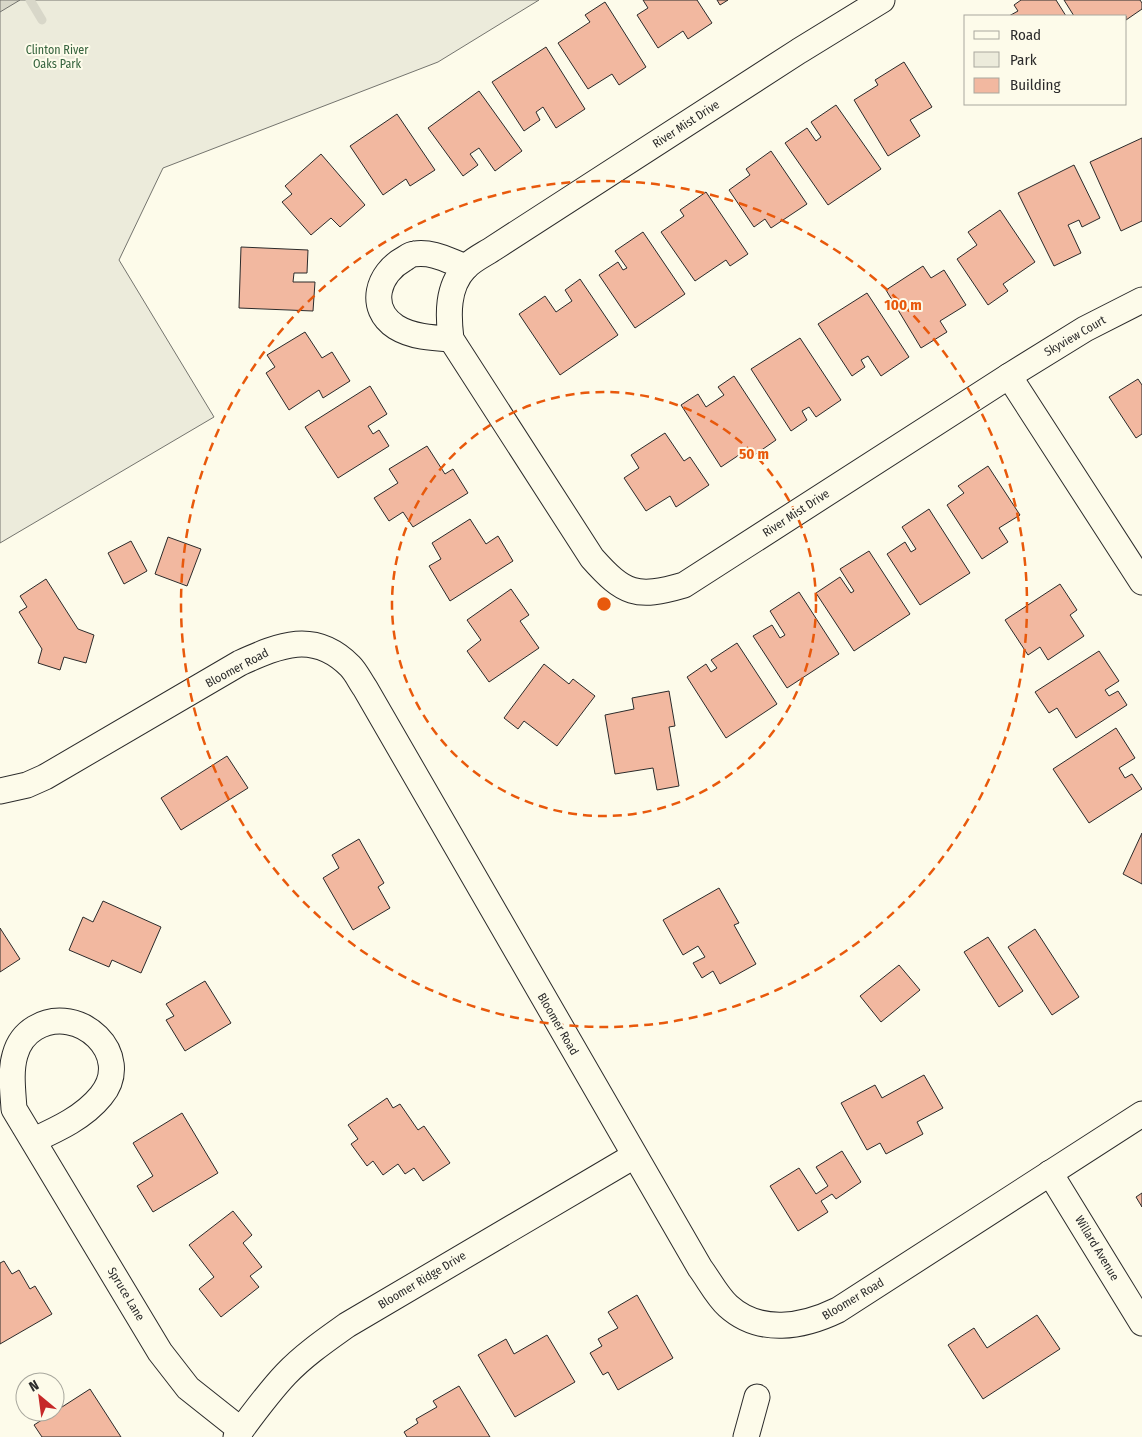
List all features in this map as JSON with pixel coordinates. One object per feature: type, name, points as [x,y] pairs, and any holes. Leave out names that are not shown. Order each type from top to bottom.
[{"type":"street","name":"River Mist Drive","points":[[882,0],[799,51],[466,267],[455,282],[450,300],[448,318],[451,339],[592,558],[608,576],[622,587],[641,593],[660,592],[684,585],[1009,376]]},
{"type":"street","points":[[451,339],[428,338],[406,332],[395,326],[385,317],[378,294],[383,277],[395,264],[413,254],[434,254],[466,267]]},
{"type":"street","name":"Skyview Court","points":[[1009,376],[1085,329],[1142,300]]},
{"type":"street","points":[[1009,376],[1142,582]]},
{"type":"street","name":"Bloomer Road","points":[[0,791],[27,785],[46,777],[240,663],[268,650],[288,644],[305,644],[320,646],[336,654],[351,667],[365,688],[700,1268],[728,1306],[745,1318],[766,1324],[784,1326],[811,1322],[838,1310],[1142,1114]]},
{"type":"street","name":"Spruce Lane","points":[[34,1140],[62,1127],[88,1109],[102,1095],[111,1078],[111,1063],[106,1050],[97,1035],[85,1026],[70,1021],[53,1021],[42,1024],[29,1032],[14,1055],[7,1112],[34,1140],[160,1352],[188,1388],[238,1433]]},
{"type":"street","name":"Bloomer Ridge Drive","points":[[238,1433],[288,1372],[318,1345],[347,1325],[634,1156]]},
{"type":"street","name":"Willard Avenue","points":[[1050,1173],[1142,1323]]},
{"type":"street","points":[[746,1437],[757,1397]]},
{"type":"green space","name":"Clinton River Oaks Park","points":[[0,0],[539,0],[438,62],[163,168],[119,260],[214,417],[0,543]]},
{"type":"shaded area","points":[[0,0],[20,0],[0,12]]},
{"type":"building","points":[[643,0],[697,0],[712,23],[688,39],[683,31],[658,48],[637,15],[648,8]]},
{"type":"building","points":[[717,0],[728,0],[720,5]]},
{"type":"building","points":[[1021,0],[1056,0],[1065,15],[1011,15],[1018,11],[1014,5]]},
{"type":"building","points":[[1064,0],[1140,0],[1142,3],[1142,9],[1127,19],[1127,15],[1073,15]]},
{"type":"building","points":[[605,2],[646,67],[619,85],[612,74],[588,89],[558,43],[590,22],[585,15]]},
{"type":"building","points":[[546,47],[585,109],[556,128],[543,107],[536,112],[540,120],[524,131],[492,82]]},
{"type":"building","points":[[904,62],[932,107],[910,120],[920,136],[888,156],[854,100],[878,85],[875,80]]},
{"type":"building","points":[[479,91],[522,151],[495,171],[479,148],[470,154],[478,165],[463,176],[428,128]]},
{"type":"building","points":[[836,105],[881,169],[828,205],[785,143],[807,128],[816,141],[821,137],[811,122]]},
{"type":"building","points":[[397,114],[435,170],[410,186],[406,179],[383,195],[350,146]]},
{"type":"building","points":[[1142,138],[1142,221],[1121,231],[1090,162]]},
{"type":"building","points":[[771,151],[807,204],[771,228],[765,219],[754,227],[729,190],[750,175],[746,169]]},
{"type":"building","points":[[321,154],[365,205],[340,227],[331,218],[311,235],[282,202],[292,194],[285,186]]},
{"type":"building","points":[[1074,165],[1100,218],[1082,227],[1079,220],[1068,225],[1081,253],[1054,266],[1018,193]]},
{"type":"building","points":[[706,192],[748,254],[730,266],[726,260],[695,281],[661,232],[684,216],[680,210]]},
{"type":"building","points":[[1000,210],[1035,262],[1003,284],[1008,291],[988,305],[957,259],[977,245],[968,232]]},
{"type":"building","points":[[643,232],[685,294],[635,328],[599,275],[618,262],[623,270],[627,268],[615,251]]},
{"type":"building","points":[[241,247],[308,250],[307,273],[294,273],[293,282],[315,282],[313,311],[239,308]]},
{"type":"building","points":[[923,266],[931,278],[944,270],[966,305],[940,321],[947,332],[921,348],[886,290]]},
{"type":"building","points":[[580,279],[618,335],[560,375],[519,314],[545,296],[556,312],[572,301],[565,290]]},
{"type":"building","points":[[867,293],[909,357],[881,376],[868,356],[861,360],[865,367],[852,376],[818,324]]},
{"type":"building","points":[[305,332],[322,358],[332,352],[350,381],[323,398],[319,390],[289,410],[266,373],[275,367],[267,355]]},
{"type":"building","points":[[800,338],[841,400],[816,417],[809,407],[802,411],[807,420],[791,431],[751,369]]},
{"type":"building","points":[[734,376],[776,440],[750,458],[745,451],[721,467],[681,405],[698,394],[706,407],[724,395],[718,387]]},
{"type":"building","points":[[1138,379],[1142,385],[1142,434],[1136,438],[1109,397]]},
{"type":"building","points":[[370,386],[387,414],[368,426],[373,434],[379,430],[389,446],[338,478],[305,427]]},
{"type":"building","points":[[665,433],[684,461],[690,457],[709,485],[676,507],[670,496],[646,511],[624,478],[639,468],[631,455]]},
{"type":"building","points":[[427,446],[445,474],[453,469],[468,493],[413,527],[403,512],[389,521],[374,498],[398,483],[389,469]]},
{"type":"building","points":[[988,466],[1020,515],[999,528],[1008,542],[982,559],[947,505],[964,493],[958,486]]},
{"type":"building","points":[[929,509],[970,573],[920,605],[887,554],[905,542],[911,552],[916,549],[902,527]]},
{"type":"building","points":[[470,519],[486,544],[498,536],[513,561],[450,601],[429,566],[441,559],[432,543]]},
{"type":"building","points":[[168,537],[201,549],[187,586],[155,574]]},
{"type":"building","points":[[131,541],[147,571],[124,584],[108,553]]},
{"type":"building","points":[[869,551],[910,614],[854,651],[816,593],[840,577],[851,593],[854,591],[840,569]]},
{"type":"building","points":[[46,579],[78,629],[94,635],[86,663],[64,657],[60,670],[38,663],[42,649],[19,612],[27,607],[20,596]]},
{"type":"building","points":[[1060,584],[1077,610],[1070,615],[1084,636],[1048,660],[1040,647],[1028,655],[1005,620]]},
{"type":"building","points":[[511,589],[529,615],[520,621],[539,648],[489,682],[467,651],[481,640],[467,620]]},
{"type":"building","points":[[799,592],[839,654],[787,688],[753,636],[772,625],[780,638],[785,635],[770,611]]},
{"type":"building","points":[[737,643],[777,704],[726,738],[687,677],[706,664],[711,672],[717,668],[711,660]]},
{"type":"building","points":[[1099,651],[1119,681],[1105,690],[1109,696],[1118,691],[1127,705],[1076,738],[1057,708],[1049,713],[1035,692]]},
{"type":"building","points":[[544,664],[569,684],[573,679],[595,696],[557,746],[524,721],[518,729],[504,718]]},
{"type":"building","points":[[669,691],[675,726],[669,727],[679,786],[657,790],[653,768],[615,774],[605,715],[634,709],[632,698]]},
{"type":"building","points":[[1116,728],[1135,758],[1119,768],[1125,778],[1132,774],[1142,789],[1089,823],[1053,769]]},
{"type":"building","points":[[227,756],[248,788],[181,830],[161,798]]},
{"type":"building","points":[[1142,833],[1142,884],[1123,874]]},
{"type":"building","points":[[359,839],[384,883],[378,887],[390,908],[353,930],[323,878],[339,868],[332,855]]},
{"type":"building","points":[[719,888],[739,923],[734,925],[756,964],[720,984],[713,971],[702,978],[693,963],[705,957],[698,946],[683,955],[663,920]]},
{"type":"building","points":[[103,901],[161,927],[141,973],[112,960],[109,967],[69,950],[83,917],[93,922]]},
{"type":"building","points":[[0,928],[20,959],[0,972]]},
{"type":"building","points":[[1035,929],[1079,997],[1052,1015],[1008,947]]},
{"type":"building","points":[[988,937],[1023,991],[999,1007],[964,952]]},
{"type":"building","points":[[899,965],[920,990],[881,1022],[860,996]]},
{"type":"building","points":[[205,981],[231,1023],[185,1051],[166,1020],[174,1016],[166,1004]]},
{"type":"building","points":[[924,1075],[943,1108],[917,1122],[923,1134],[886,1154],[880,1143],[867,1150],[841,1103],[875,1085],[882,1098]]},
{"type":"building","points":[[387,1098],[393,1108],[400,1104],[418,1130],[424,1126],[450,1163],[423,1181],[414,1168],[405,1174],[398,1164],[383,1175],[373,1161],[367,1166],[351,1144],[358,1139],[348,1125]]},
{"type":"building","points":[[182,1113],[218,1173],[153,1212],[137,1186],[153,1176],[133,1143]]},
{"type":"building","points":[[842,1151],[861,1182],[836,1199],[832,1194],[821,1201],[828,1212],[798,1231],[770,1186],[799,1168],[816,1194],[828,1186],[816,1167]]},
{"type":"building","points":[[1142,1193],[1142,1207],[1136,1197]]},
{"type":"building","points":[[233,1211],[252,1235],[243,1243],[262,1267],[250,1276],[259,1287],[221,1317],[199,1289],[214,1277],[189,1245]]},
{"type":"building","points":[[4,1261],[12,1274],[19,1270],[30,1289],[35,1286],[52,1314],[0,1344],[0,1263]]},
{"type":"building","points":[[637,1295],[673,1358],[618,1390],[608,1372],[603,1375],[590,1353],[602,1346],[598,1339],[618,1328],[608,1312]]},
{"type":"building","points":[[1037,1315],[1060,1349],[983,1399],[948,1345],[974,1328],[987,1348]]},
{"type":"building","points":[[547,1335],[575,1382],[515,1417],[478,1355],[506,1339],[514,1354]]},
{"type":"building","points":[[459,1386],[490,1437],[407,1437],[404,1432],[418,1423],[416,1419],[437,1407],[433,1401]]},
{"type":"building","points":[[90,1389],[121,1437],[42,1437],[34,1425],[39,1422],[65,1422],[65,1405]]},
{"type":"waterway","points":[[30,0],[42,20]]}]
